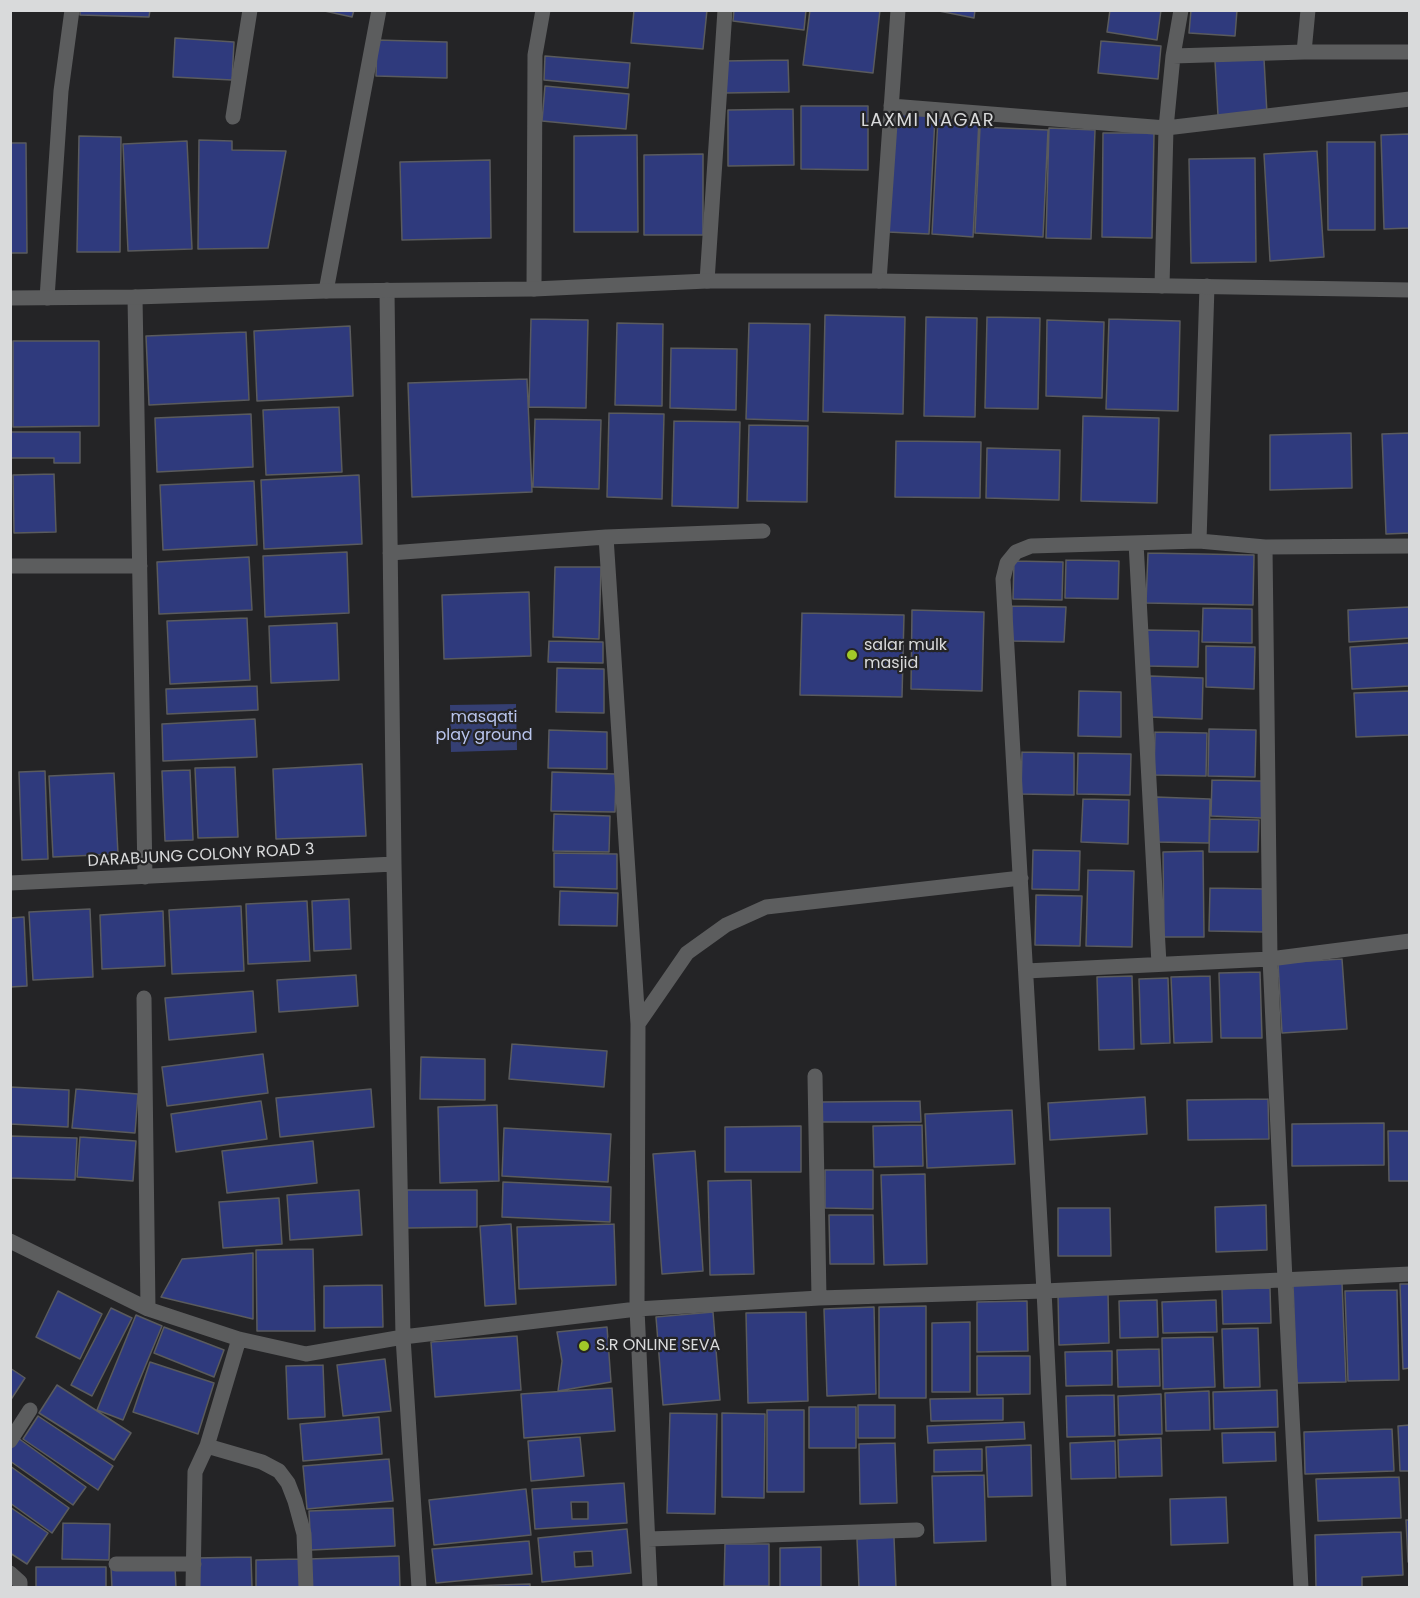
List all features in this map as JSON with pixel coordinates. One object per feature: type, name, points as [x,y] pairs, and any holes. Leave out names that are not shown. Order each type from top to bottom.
[{"type":"street","points":[[46,298],[61,91],[72,10]]},
{"type":"street","points":[[233,117],[250,10]]},
{"type":"street","points":[[326,291],[379,10]]},
{"type":"street","points":[[534,288],[535,55],[543,10]]},
{"type":"street","points":[[707,281],[725,10]]},
{"type":"street","points":[[879,281],[898,10]]},
{"type":"street","points":[[1162,286],[1166,128],[1173,56],[1181,10]]},
{"type":"street","points":[[1304,51],[1308,10]]},
{"type":"street","points":[[1173,56],[1304,51],[1410,52]]},
{"type":"street","points":[[891,106],[1166,128],[1410,99]]},
{"type":"street","points":[[10,298],[534,288],[707,281],[879,281],[1410,290]]},
{"type":"street","points":[[1199,541],[1208,286]]},
{"type":"street","points":[[387,290],[403,1337],[419,1587]]},
{"type":"street","points":[[135,297],[145,877]]},
{"type":"street","points":[[390,553],[606,537],[763,531]]},
{"type":"street","points":[[606,537],[638,1024],[638,1309],[650,1587]]},
{"type":"street","points":[[1059,1587],[1003,579],[1007,563],[1016,552],[1031,546],[1199,541],[1265,547],[1410,546]]},
{"type":"street","points":[[1136,543],[1159,964]]},
{"type":"street","points":[[1265,547],[1270,959],[1301,1587]]},
{"type":"street","points":[[10,566],[140,566]]},
{"type":"street","name":"DARABJUNG COLONY ROAD 3","points":[[10,883],[394,864]]},
{"type":"street","points":[[638,1024],[687,953],[726,925],[766,907],[1021,878]]},
{"type":"street","points":[[1026,970],[1270,959],[1410,942]]},
{"type":"street","points":[[144,998],[148,1308]]},
{"type":"street","points":[[815,1076],[819,1298]]},
{"type":"street","points":[[10,1241],[148,1308],[239,1339],[306,1354],[403,1337],[638,1309],[819,1298],[1044,1291],[1410,1274]]},
{"type":"street","points":[[194,1587],[195,1472],[207,1446],[239,1339]]},
{"type":"street","points":[[10,1441],[30,1410]]},
{"type":"street","points":[[207,1446],[262,1462],[279,1471],[288,1483],[304,1534],[306,1587]]},
{"type":"street","points":[[648,1539],[917,1530]]},
{"type":"street","points":[[116,1564],[194,1564]]},
{"type":"street","points":[[10,1573],[20,1582],[20,1587]]},
{"type":"green space","name":"masqati play ground","points":[[516,704],[517,750],[451,752],[450,705]]},
{"type":"building","points":[[80,10],[150,10],[149,17],[80,15]]},
{"type":"building","points":[[320,10],[354,10],[352,17]]},
{"type":"building","points":[[634,10],[707,10],[703,49],[631,43]]},
{"type":"building","points":[[734,10],[806,10],[804,30],[733,21]]},
{"type":"building","points":[[810,10],[880,10],[873,73],[803,65]]},
{"type":"building","points":[[934,10],[975,10],[974,18]]},
{"type":"building","points":[[1110,10],[1161,10],[1157,40],[1107,32]]},
{"type":"building","points":[[1191,10],[1237,10],[1235,36],[1189,33]]},
{"type":"building","points":[[175,38],[234,42],[232,80],[173,77]]},
{"type":"building","points":[[377,40],[447,42],[447,78],[376,76]]},
{"type":"building","points":[[1101,41],[1161,46],[1158,79],[1098,73]]},
{"type":"building","points":[[545,56],[630,63],[628,88],[544,80]]},
{"type":"building","points":[[1264,59],[1267,114],[1218,116],[1215,61]]},
{"type":"building","points":[[788,60],[789,92],[723,93],[723,61]]},
{"type":"building","points":[[545,86],[629,94],[626,129],[542,121]]},
{"type":"building","points":[[801,106],[868,106],[868,170],[801,169]]},
{"type":"building","points":[[793,109],[794,165],[728,166],[728,110]]},
{"type":"building","points":[[894,114],[935,117],[929,234],[888,232]]},
{"type":"building","points":[[938,118],[979,120],[973,237],[932,234]]},
{"type":"building","points":[[980,127],[1048,130],[1043,237],[975,233]]},
{"type":"building","points":[[1049,128],[1095,130],[1091,239],[1046,238]]},
{"type":"building","points":[[1103,133],[1154,133],[1152,238],[1102,237]]},
{"type":"building","points":[[1410,134],[1410,228],[1384,229],[1381,135]]},
{"type":"building","points":[[637,135],[638,232],[574,232],[574,136]]},
{"type":"building","points":[[79,136],[121,137],[120,252],[77,252]]},
{"type":"building","points":[[199,140],[232,141],[232,150],[286,151],[268,248],[198,249]]},
{"type":"building","points":[[187,141],[192,249],[128,251],[123,144]]},
{"type":"building","points":[[1327,142],[1375,142],[1375,230],[1328,230]]},
{"type":"building","points":[[10,143],[26,143],[27,253],[10,253]]},
{"type":"building","points":[[1317,151],[1324,257],[1270,261],[1264,154]]},
{"type":"building","points":[[703,154],[703,235],[644,235],[644,155]]},
{"type":"building","points":[[1255,158],[1256,262],[1191,263],[1189,159]]},
{"type":"building","points":[[490,160],[491,238],[402,240],[400,162]]},
{"type":"building","points":[[825,315],[905,317],[903,414],[823,412]]},
{"type":"building","points":[[926,317],[977,318],[975,417],[924,416]]},
{"type":"building","points":[[987,317],[1040,318],[1038,409],[985,408]]},
{"type":"building","points":[[531,319],[588,320],[586,408],[529,407]]},
{"type":"building","points":[[1109,319],[1180,321],[1178,411],[1106,409]]},
{"type":"building","points":[[1047,320],[1104,322],[1102,398],[1046,396]]},
{"type":"building","points":[[617,323],[663,324],[662,406],[615,405]]},
{"type":"building","points":[[749,323],[810,324],[808,421],[746,419]]},
{"type":"building","points":[[350,326],[353,396],[257,401],[254,331]]},
{"type":"building","points":[[246,332],[249,400],[149,405],[146,336]]},
{"type":"building","points":[[13,341],[99,341],[99,426],[13,427]]},
{"type":"building","points":[[671,348],[737,349],[736,410],[670,408]]},
{"type":"building","points":[[527,379],[532,492],[412,497],[408,383]]},
{"type":"building","points":[[339,407],[342,472],[266,475],[263,410]]},
{"type":"building","points":[[609,413],[664,414],[662,499],[607,497]]},
{"type":"building","points":[[251,414],[253,467],[157,472],[155,418]]},
{"type":"building","points":[[1083,416],[1159,418],[1157,503],[1081,501]]},
{"type":"building","points":[[535,419],[601,420],[599,489],[533,487]]},
{"type":"building","points":[[674,421],[740,422],[738,508],[672,506]]},
{"type":"building","points":[[749,425],[808,426],[807,502],[747,501]]},
{"type":"building","points":[[10,432],[80,432],[80,463],[54,463],[54,458],[10,458]]},
{"type":"building","points":[[1351,433],[1352,488],[1270,490],[1270,435]]},
{"type":"building","points":[[1410,433],[1410,533],[1386,534],[1382,434]]},
{"type":"building","points":[[896,441],[981,442],[980,498],[895,497]]},
{"type":"building","points":[[987,448],[1060,450],[1059,500],[986,498]]},
{"type":"building","points":[[54,474],[56,532],[14,533],[13,475]]},
{"type":"building","points":[[359,475],[362,544],[264,549],[261,480]]},
{"type":"building","points":[[254,481],[257,545],[163,550],[160,485]]},
{"type":"building","points":[[347,552],[349,613],[265,617],[263,556]]},
{"type":"building","points":[[1148,553],[1254,555],[1253,605],[1146,603]]},
{"type":"building","points":[[249,557],[252,610],[159,614],[157,562]]},
{"type":"building","points":[[1066,560],[1119,561],[1118,599],[1065,598]]},
{"type":"building","points":[[1014,561],[1063,562],[1062,600],[1013,599]]},
{"type":"building","points":[[555,567],[601,567],[599,639],[553,637]]},
{"type":"building","points":[[529,592],[531,656],[444,659],[442,595]]},
{"type":"building","points":[[1012,606],[1066,607],[1064,642],[1011,641]]},
{"type":"building","points":[[1410,607],[1410,638],[1349,642],[1348,610]]},
{"type":"building","points":[[1203,608],[1252,609],[1252,643],[1202,642]]},
{"type":"building","points":[[912,610],[984,612],[982,691],[911,689]]},
{"type":"building","name":"salar mulk masjid","points":[[802,613],[904,615],[902,697],[800,695]]},
{"type":"building","points":[[247,618],[250,680],[170,684],[167,621]]},
{"type":"building","points":[[337,623],[339,680],[271,683],[269,626]]},
{"type":"building","points":[[1146,630],[1199,631],[1198,667],[1146,666]]},
{"type":"building","points":[[549,641],[603,642],[603,663],[548,662]]},
{"type":"building","points":[[1410,643],[1410,686],[1352,689],[1350,647]]},
{"type":"building","points":[[1206,646],[1255,647],[1254,689],[1206,687]]},
{"type":"building","points":[[557,668],[604,669],[604,713],[556,712]]},
{"type":"building","points":[[1150,676],[1203,678],[1202,719],[1149,717]]},
{"type":"building","points":[[257,686],[258,710],[167,714],[166,689]]},
{"type":"building","points":[[1079,691],[1121,692],[1121,737],[1078,736]]},
{"type":"building","points":[[1410,691],[1410,735],[1356,737],[1354,693]]},
{"type":"building","points":[[255,719],[257,757],[163,761],[162,724]]},
{"type":"building","points":[[1209,729],[1256,730],[1255,777],[1208,776]]},
{"type":"building","points":[[549,730],[607,732],[607,769],[548,768]]},
{"type":"building","points":[[1155,732],[1207,733],[1206,776],[1154,775]]},
{"type":"building","points":[[1022,752],[1074,753],[1074,795],[1021,794]]},
{"type":"building","points":[[1078,753],[1131,754],[1130,795],[1077,794]]},
{"type":"building","points":[[362,764],[366,836],[276,839],[273,769]]},
{"type":"building","points":[[235,767],[238,837],[198,838],[195,768]]},
{"type":"building","points":[[190,770],[193,840],[165,841],[162,771]]},
{"type":"building","points":[[45,771],[48,859],[22,860],[19,772]]},
{"type":"building","points":[[552,772],[616,774],[615,812],[551,811]]},
{"type":"building","points":[[114,773],[118,854],[53,857],[49,776]]},
{"type":"building","points":[[1212,780],[1263,781],[1262,818],[1211,816]]},
{"type":"building","points":[[1156,797],[1210,799],[1209,843],[1155,842]]},
{"type":"building","points":[[1083,799],[1129,800],[1128,844],[1081,842]]},
{"type":"building","points":[[554,814],[610,816],[609,852],[553,851]]},
{"type":"building","points":[[1210,819],[1259,820],[1258,852],[1209,852]]},
{"type":"building","points":[[1033,850],[1080,851],[1079,890],[1032,889]]},
{"type":"building","points":[[1203,851],[1204,937],[1164,937],[1163,852]]},
{"type":"building","points":[[554,853],[617,854],[617,889],[554,887]]},
{"type":"building","points":[[1088,870],[1134,871],[1132,947],[1086,946]]},
{"type":"building","points":[[1210,888],[1266,889],[1265,932],[1209,931]]},
{"type":"building","points":[[560,891],[618,893],[617,926],[559,925]]},
{"type":"building","points":[[1036,895],[1082,896],[1080,946],[1035,945]]},
{"type":"building","points":[[349,899],[351,949],[314,951],[312,901]]},
{"type":"building","points":[[307,901],[310,961],[248,964],[246,904]]},
{"type":"building","points":[[241,906],[244,971],[172,974],[169,910]]},
{"type":"building","points":[[90,909],[93,977],[33,980],[29,912]]},
{"type":"building","points":[[163,911],[165,966],[102,969],[100,915]]},
{"type":"building","points":[[24,917],[27,986],[10,987],[10,918]]},
{"type":"building","points":[[1342,959],[1347,1029],[1282,1033],[1278,963]]},
{"type":"building","points":[[1260,972],[1262,1038],[1221,1038],[1219,973]]},
{"type":"building","points":[[356,975],[358,1006],[279,1012],[277,980]]},
{"type":"building","points":[[1132,976],[1134,1049],[1099,1050],[1097,977]]},
{"type":"building","points":[[1210,976],[1212,1042],[1174,1043],[1171,977]]},
{"type":"building","points":[[1168,978],[1170,1043],[1141,1044],[1139,979]]},
{"type":"building","points":[[253,991],[256,1032],[169,1040],[165,998]]},
{"type":"building","points":[[512,1044],[607,1051],[604,1087],[509,1079]]},
{"type":"building","points":[[263,1054],[268,1093],[167,1106],[162,1067]]},
{"type":"building","points":[[421,1057],[485,1059],[485,1100],[420,1099]]},
{"type":"building","points":[[10,1087],[69,1090],[68,1127],[10,1124]]},
{"type":"building","points":[[76,1089],[138,1094],[135,1133],[72,1128]]},
{"type":"building","points":[[371,1089],[374,1127],[280,1137],[276,1098]]},
{"type":"building","points":[[1145,1097],[1147,1134],[1050,1140],[1048,1103]]},
{"type":"building","points":[[1268,1099],[1269,1139],[1188,1140],[1187,1100]]},
{"type":"building","points":[[261,1101],[267,1139],[176,1152],[171,1114]]},
{"type":"building","points":[[920,1101],[921,1122],[822,1122],[822,1102]]},
{"type":"building","points":[[497,1105],[499,1181],[440,1183],[438,1107]]},
{"type":"building","points":[[1012,1110],[1015,1164],[927,1168],[925,1114]]},
{"type":"building","points":[[1384,1123],[1384,1165],[1292,1166],[1292,1124]]},
{"type":"building","points":[[922,1125],[923,1166],[874,1167],[873,1126]]},
{"type":"building","points":[[801,1126],[801,1172],[725,1172],[725,1127]]},
{"type":"building","points":[[504,1128],[611,1134],[608,1182],[502,1176]]},
{"type":"building","points":[[1388,1131],[1410,1131],[1410,1181],[1389,1181]]},
{"type":"building","points":[[10,1136],[77,1138],[75,1180],[10,1178]]},
{"type":"building","points":[[80,1137],[136,1141],[133,1181],[77,1177]]},
{"type":"building","points":[[313,1141],[317,1183],[227,1193],[222,1151]]},
{"type":"building","points":[[695,1151],[703,1271],[662,1274],[653,1154]]},
{"type":"building","points":[[825,1170],[873,1170],[873,1209],[825,1208]]},
{"type":"building","points":[[925,1174],[927,1264],[884,1265],[881,1175]]},
{"type":"building","points":[[751,1180],[754,1274],[710,1275],[708,1181]]},
{"type":"building","points":[[503,1182],[611,1187],[610,1222],[502,1217]]},
{"type":"building","points":[[359,1190],[362,1235],[290,1240],[287,1195]]},
{"type":"building","points":[[407,1190],[477,1190],[477,1227],[407,1228]]},
{"type":"building","points":[[279,1198],[282,1244],[223,1248],[219,1202]]},
{"type":"building","points":[[1266,1205],[1267,1250],[1216,1252],[1215,1207]]},
{"type":"building","points":[[1058,1208],[1110,1208],[1111,1256],[1058,1256]]},
{"type":"building","points":[[829,1215],[873,1215],[874,1264],[830,1264]]},
{"type":"building","points":[[511,1224],[516,1304],[485,1306],[480,1226]]},
{"type":"building","points":[[614,1224],[616,1285],[519,1289],[517,1227]]},
{"type":"building","points":[[313,1249],[315,1331],[257,1331],[256,1250]]},
{"type":"building","points":[[253,1253],[253,1319],[161,1297],[182,1259]]},
{"type":"building","points":[[1342,1283],[1346,1382],[1297,1383],[1293,1285]]},
{"type":"building","points":[[1400,1284],[1410,1284],[1410,1368],[1403,1369]]},
{"type":"building","points":[[382,1285],[383,1327],[324,1328],[324,1286]]},
{"type":"building","points":[[1270,1288],[1271,1323],[1223,1324],[1222,1289]]},
{"type":"building","points":[[1397,1290],[1399,1380],[1348,1381],[1345,1291]]},
{"type":"building","points":[[58,1291],[102,1314],[80,1359],[36,1337]]},
{"type":"building","points":[[1108,1292],[1109,1343],[1059,1345],[1058,1294]]},
{"type":"building","points":[[1157,1300],[1158,1337],[1120,1338],[1119,1301]]},
{"type":"building","points":[[1216,1300],[1217,1332],[1163,1333],[1162,1302]]},
{"type":"building","points":[[1027,1301],[1028,1351],[977,1352],[977,1302]]},
{"type":"building","points":[[926,1306],[926,1398],[879,1398],[879,1307]]},
{"type":"building","points":[[874,1307],[876,1394],[827,1396],[824,1309]]},
{"type":"building","points":[[111,1308],[132,1318],[92,1396],[71,1385]]},
{"type":"building","points":[[713,1312],[720,1400],[663,1405],[656,1317]]},
{"type":"building","points":[[806,1312],[808,1401],[748,1403],[746,1313]]},
{"type":"building","points":[[136,1315],[162,1326],[123,1420],[97,1410]]},
{"type":"building","points":[[970,1322],[970,1392],[932,1392],[932,1323]]},
{"type":"building","points":[[164,1327],[224,1350],[214,1377],[154,1353]]},
{"type":"building","name":"S.R ONLINE SEVA","points":[[607,1327],[611,1382],[558,1391],[562,1361],[557,1332]]},
{"type":"building","points":[[1258,1328],[1260,1387],[1224,1388],[1222,1329]]},
{"type":"building","points":[[517,1336],[521,1390],[435,1397],[431,1342]]},
{"type":"building","points":[[1213,1337],[1215,1387],[1163,1389],[1162,1338]]},
{"type":"building","points":[[1159,1349],[1160,1386],[1118,1387],[1117,1350]]},
{"type":"building","points":[[1112,1351],[1112,1385],[1066,1386],[1065,1352]]},
{"type":"building","points":[[977,1356],[1030,1356],[1030,1394],[977,1395]]},
{"type":"building","points":[[385,1359],[391,1411],[343,1416],[337,1365]]},
{"type":"building","points":[[150,1362],[214,1383],[198,1434],[133,1412]]},
{"type":"building","points":[[323,1365],[325,1417],[288,1419],[286,1366]]},
{"type":"building","points":[[10,1368],[25,1378],[10,1401]]},
{"type":"building","points":[[57,1385],[131,1433],[114,1460],[39,1413]]},
{"type":"building","points":[[612,1388],[615,1431],[524,1438],[521,1394]]},
{"type":"building","points":[[1277,1390],[1278,1427],[1214,1429],[1213,1392]]},
{"type":"building","points":[[1209,1391],[1210,1430],[1166,1431],[1165,1393]]},
{"type":"building","points":[[1161,1394],[1162,1434],[1119,1435],[1118,1396]]},
{"type":"building","points":[[1114,1395],[1115,1436],[1067,1437],[1066,1396]]},
{"type":"building","points":[[1003,1398],[1003,1420],[931,1421],[930,1399]]},
{"type":"building","points":[[858,1405],[895,1405],[895,1438],[858,1438]]},
{"type":"building","points":[[809,1407],[856,1407],[856,1448],[809,1448]]},
{"type":"building","points":[[767,1410],[804,1410],[804,1492],[767,1492]]},
{"type":"building","points":[[670,1413],[717,1414],[715,1514],[667,1513]]},
{"type":"building","points":[[722,1413],[765,1414],[764,1498],[722,1497]]},
{"type":"building","points":[[38,1416],[113,1466],[98,1490],[23,1439]]},
{"type":"building","points":[[379,1417],[382,1454],[303,1461],[300,1424]]},
{"type":"building","points":[[1024,1422],[1025,1439],[928,1443],[927,1426]]},
{"type":"building","points":[[1410,1425],[1410,1471],[1400,1471],[1398,1426]]},
{"type":"building","points":[[1392,1429],[1394,1471],[1305,1474],[1304,1432]]},
{"type":"building","points":[[1275,1432],[1276,1461],[1223,1463],[1222,1433]]},
{"type":"building","points":[[580,1437],[584,1476],[531,1481],[528,1441]]},
{"type":"building","points":[[18,1438],[86,1487],[73,1505],[10,1461],[10,1450]]},
{"type":"building","points":[[1161,1438],[1162,1476],[1119,1477],[1118,1440]]},
{"type":"building","points":[[1115,1441],[1116,1478],[1071,1479],[1070,1443]]},
{"type":"building","points":[[895,1443],[897,1503],[860,1504],[859,1444]]},
{"type":"building","points":[[1031,1445],[1032,1496],[988,1497],[986,1447]]},
{"type":"building","points":[[982,1449],[982,1471],[934,1472],[934,1450]]},
{"type":"building","points":[[389,1459],[393,1501],[307,1509],[303,1466]]},
{"type":"building","points":[[10,1466],[69,1508],[52,1533],[10,1503]]},
{"type":"building","points":[[984,1475],[986,1541],[934,1543],[932,1476]]},
{"type":"building","points":[[1399,1477],[1401,1518],[1318,1521],[1316,1479]]},
{"type":"building","points":[[624,1483],[627,1523],[535,1529],[532,1489]],"holes":[[[571,1502],[588,1502],[588,1519],[572,1519]]]},
{"type":"building","points":[[526,1489],[531,1535],[434,1545],[429,1500]]},
{"type":"building","points":[[1226,1497],[1228,1543],[1171,1545],[1170,1499]]},
{"type":"building","points":[[10,1507],[48,1533],[27,1564],[10,1553]]},
{"type":"building","points":[[393,1508],[395,1546],[311,1550],[309,1511]]},
{"type":"building","points":[[1406,1520],[1410,1520],[1410,1562],[1408,1562]]},
{"type":"building","points":[[63,1523],[110,1524],[109,1560],[62,1559]]},
{"type":"building","points":[[627,1529],[631,1573],[542,1582],[538,1538]],"holes":[[[592,1551],[593,1566],[575,1567],[574,1552]]]},
{"type":"building","points":[[1401,1532],[1403,1575],[1362,1577],[1362,1588],[1316,1588],[1315,1535]]},
{"type":"building","points":[[894,1537],[896,1588],[859,1588],[857,1539]]},
{"type":"building","points":[[529,1541],[532,1574],[436,1583],[432,1549]]},
{"type":"building","points":[[725,1544],[769,1544],[769,1586],[724,1586]]},
{"type":"building","points":[[821,1547],[821,1588],[780,1588],[780,1548]]},
{"type":"building","points":[[399,1556],[400,1588],[310,1588],[309,1559]]},
{"type":"building","points":[[251,1557],[252,1588],[195,1588],[195,1558]]},
{"type":"building","points":[[300,1559],[301,1588],[256,1588],[256,1560]]},
{"type":"building","points":[[36,1567],[106,1567],[106,1588],[36,1588]]},
{"type":"building","points":[[111,1567],[175,1567],[176,1588],[112,1588]]},
{"type":"building","points":[[530,1584],[530,1588],[436,1587]]},
{"type":"place","name":"salar mulk masjid","points":[[852,655]]},
{"type":"place","name":"S.R ONLINE SEVA","points":[[584,1346]]},
{"type":"district","name":"LAXMI NAGAR","points":[[928,121]]}]
